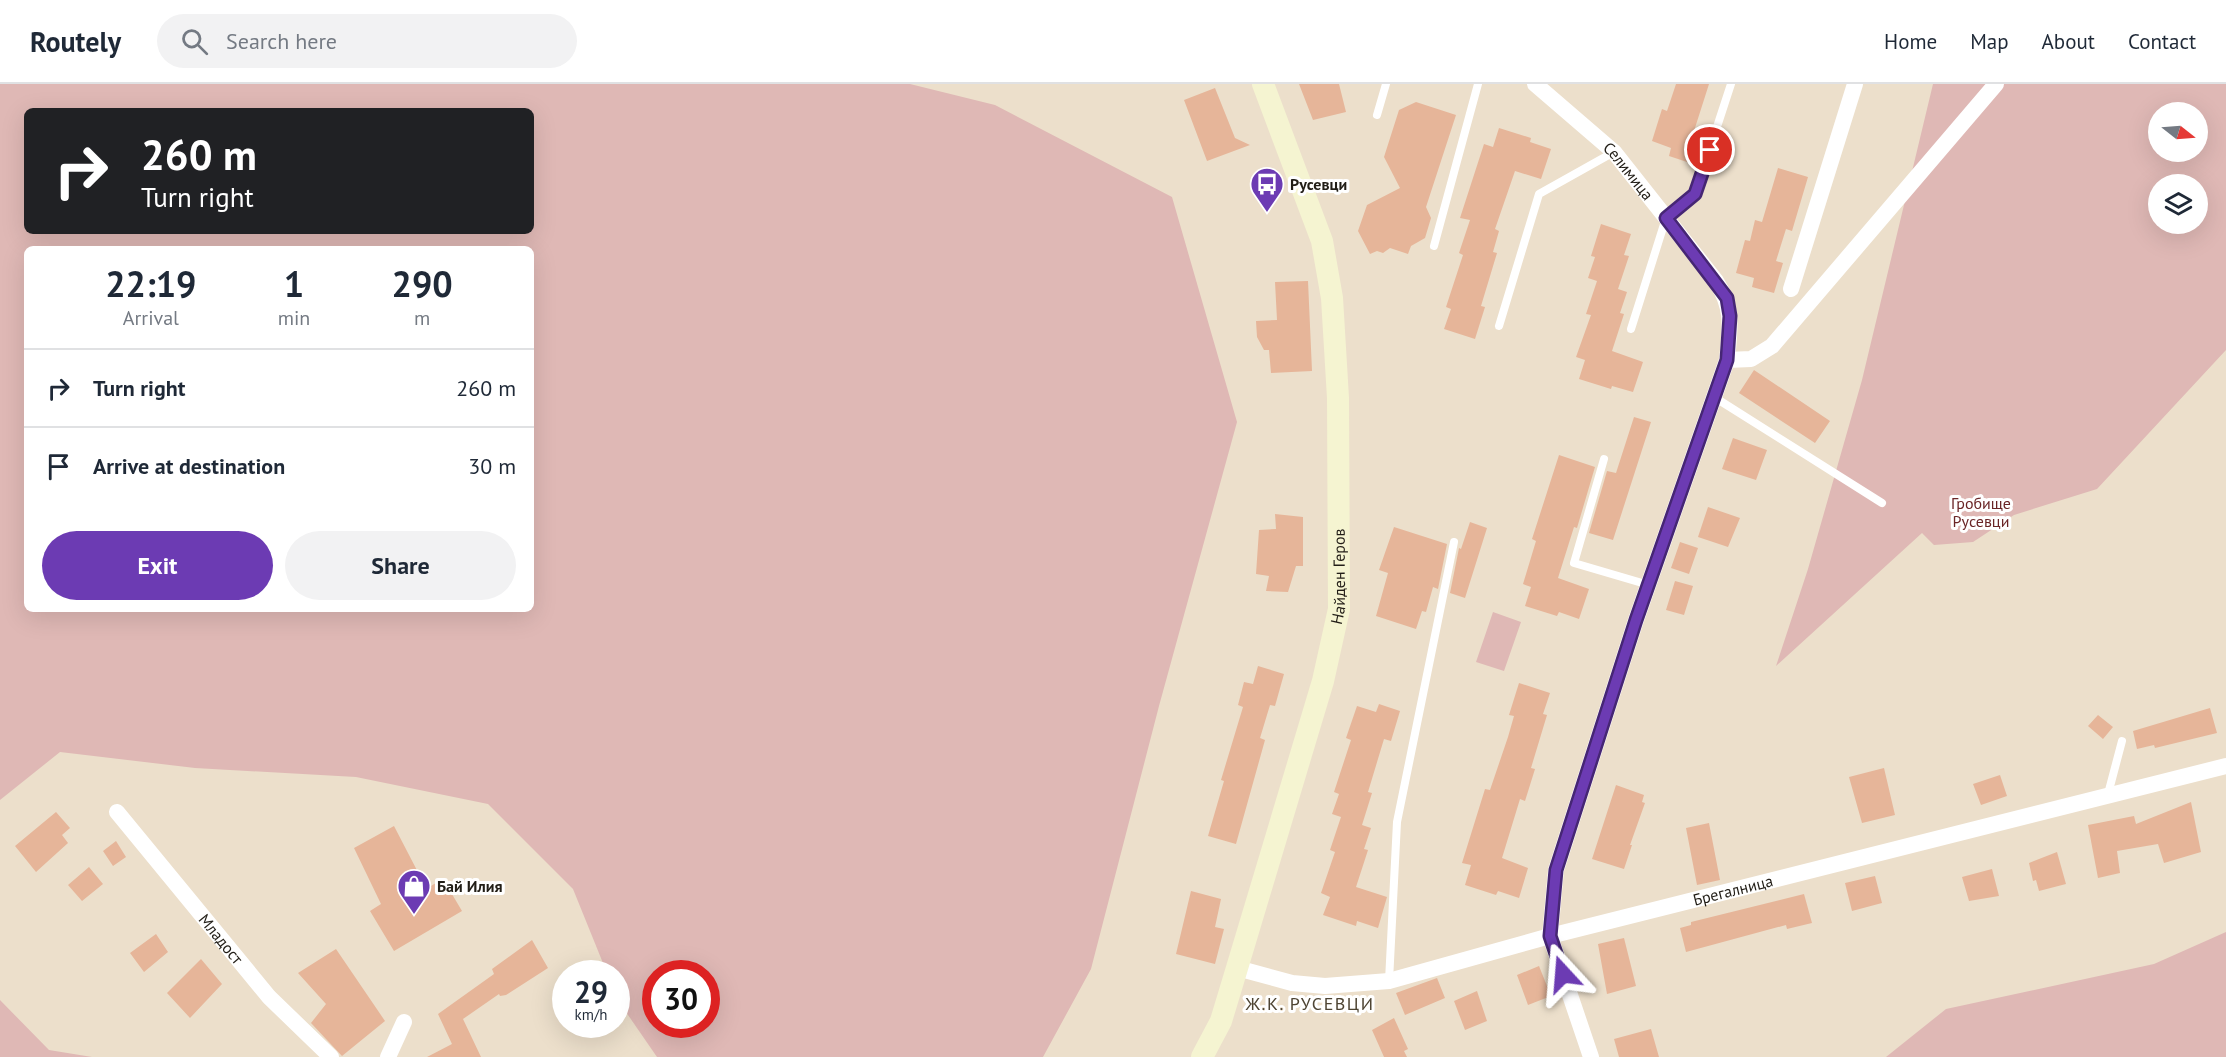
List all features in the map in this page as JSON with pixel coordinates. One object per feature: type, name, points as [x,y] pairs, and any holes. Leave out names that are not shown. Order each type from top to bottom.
[{"type":"street","name":"Найден Геров","points":[[1202,1057],[1221,1021],[1323,681],[1339,609],[1338,398],[1332,298],[1322,241],[1263,84]]},
{"type":"street","name":"Селимица","points":[[1535,84],[1614,152],[1727,298],[1730,316],[1727,360],[1649,585],[1556,870],[1550,936],[1587,1055]]},
{"type":"street","points":[[1791,289],[1855,84]]},
{"type":"street","points":[[1727,360],[1751,359],[1772,346],[1996,84]]},
{"type":"street","name":"Брегалница","points":[[1237,968],[1292,984],[1325,986],[1389,981],[1550,936],[2226,766]]},
{"type":"street","name":"Младост","points":[[117,812],[269,997],[331,1057]]},
{"type":"street","points":[[388,1057],[404,1022]]},
{"type":"lane","points":[[1377,115],[1386,84]]},
{"type":"lane","points":[[1434,246],[1478,84]]},
{"type":"lane","points":[[1631,329],[1666,218],[1695,194],[1731,84]]},
{"type":"lane","points":[[1499,326],[1539,194],[1614,152]]},
{"type":"lane","points":[[1714,397],[1882,503]]},
{"type":"lane","points":[[1604,459],[1574,563],[1649,585]]},
{"type":"lane","points":[[1389,981],[1396,822],[1454,542]]},
{"type":"lane","points":[[2109,794],[2122,741]]},
{"type":"green space","points":[[0,84],[910,84],[995,105],[1172,197],[1237,422],[1159,706],[1091,969],[1043,1057],[657,1057],[644,1038],[720,1038],[720,960],[642,960],[642,1035],[630,1018],[630,960],[602,960],[573,889],[488,804],[356,777],[195,768],[60,752],[0,800]]},
{"type":"green space","name":"Гробище Русевци","points":[[1933,84],[2226,84],[2226,350],[2097,489],[2014,515],[1973,542],[1934,545],[1922,533],[1776,666],[1808,569],[1862,380]]},
{"type":"green space","points":[[1493,612],[1521,622],[1504,671],[1476,662]]},
{"type":"green space","points":[[2226,932],[2226,1057],[1886,1057],[1946,1009],[2154,964]]},
{"type":"green space","points":[[0,1000],[49,1050],[92,1057],[0,1057]]},
{"type":"building","points":[[1299,84],[1339,84],[1346,112],[1313,120]]},
{"type":"building","points":[[1676,84],[1709,84],[1694,131],[1700,133],[1690,163],[1669,156],[1671,148],[1652,141],[1662,109],[1667,111]]},
{"type":"building","points":[[1215,88],[1235,138],[1250,145],[1207,161],[1184,100]]},
{"type":"building","points":[[1416,102],[1456,115],[1426,207],[1431,218],[1425,238],[1411,246],[1408,254],[1390,248],[1383,253],[1377,251],[1370,254],[1358,231],[1367,205],[1400,188],[1384,157],[1399,110]]},
{"type":"building","points":[[1499,128],[1531,138],[1530,142],[1551,149],[1541,179],[1515,171],[1495,229],[1499,231],[1493,252],[1497,253],[1481,306],[1485,307],[1475,339],[1444,329],[1451,309],[1446,307],[1463,255],[1459,253],[1470,220],[1460,218],[1484,144],[1493,147]]},
{"type":"building","points":[[1778,168],[1808,177],[1792,231],[1786,229],[1776,261],[1783,263],[1774,293],[1752,287],[1754,278],[1736,273],[1745,240],[1750,241],[1755,220],[1762,222]]},
{"type":"building","points":[[1601,224],[1631,234],[1624,255],[1629,256],[1618,289],[1627,292],[1620,313],[1624,314],[1612,351],[1643,362],[1633,392],[1612,386],[1611,389],[1579,379],[1585,360],[1576,357],[1591,315],[1586,314],[1597,281],[1588,278],[1595,257],[1591,256]]},
{"type":"building","points":[[1308,281],[1312,371],[1271,373],[1269,350],[1264,350],[1257,337],[1256,321],[1277,320],[1275,282]]},
{"type":"building","points":[[1754,370],[1830,421],[1815,443],[1739,393]]},
{"type":"building","points":[[1634,417],[1651,422],[1613,540],[1589,533],[1607,471],[1616,473]]},
{"type":"building","points":[[1733,438],[1767,450],[1756,480],[1722,469]]},
{"type":"building","points":[[1559,455],[1595,467],[1577,528],[1574,527],[1558,578],[1589,589],[1579,619],[1559,612],[1557,616],[1525,606],[1531,587],[1523,584],[1536,541],[1532,539]]},
{"type":"building","points":[[1708,507],[1740,518],[1728,547],[1698,537]]},
{"type":"building","points":[[1275,514],[1303,517],[1303,566],[1296,566],[1288,592],[1266,591],[1269,576],[1256,574],[1259,530],[1276,529]]},
{"type":"building","points":[[1470,522],[1487,528],[1465,598],[1450,593],[1459,548],[1461,549]]},
{"type":"building","points":[[1394,527],[1447,544],[1438,589],[1433,587],[1426,612],[1422,611],[1416,629],[1376,616],[1388,573],[1379,570]]},
{"type":"building","points":[[1680,542],[1698,548],[1689,574],[1671,568]]},
{"type":"building","points":[[1675,581],[1693,586],[1684,615],[1666,610]]},
{"type":"building","points":[[1258,666],[1284,674],[1275,706],[1270,705],[1260,738],[1265,740],[1236,844],[1208,836],[1224,781],[1221,780],[1243,707],[1238,705],[1244,682],[1253,684]]},
{"type":"building","points":[[1519,683],[1550,693],[1543,714],[1547,715],[1531,768],[1535,769],[1525,801],[1520,799],[1502,858],[1528,868],[1519,898],[1498,891],[1496,895],[1465,885],[1471,865],[1462,863],[1485,789],[1490,790],[1508,737],[1514,716],[1509,715]]},
{"type":"building","points":[[1379,704],[1400,711],[1391,741],[1384,739],[1368,792],[1372,793],[1362,825],[1371,828],[1364,849],[1368,850],[1356,887],[1387,897],[1378,928],[1357,921],[1356,926],[1323,915],[1330,897],[1321,893],[1335,852],[1330,850],[1341,817],[1332,814],[1339,794],[1334,792],[1351,740],[1346,738],[1357,706],[1376,712]]},
{"type":"building","points":[[2210,708],[2217,733],[2155,748],[2154,745],[2137,749],[2133,731]]},
{"type":"building","points":[[2098,715],[2113,727],[2103,739],[2088,726]]},
{"type":"building","points":[[1884,768],[1895,815],[1862,823],[1849,777]]},
{"type":"building","points":[[2000,775],[2007,796],[1981,805],[1973,784]]},
{"type":"building","points":[[1616,785],[1644,795],[1642,802],[1645,803],[1624,869],[1592,859]]},
{"type":"building","points":[[2191,802],[2201,852],[2164,863],[2158,844],[2117,851],[2120,873],[2098,878],[2088,825],[2134,816],[2136,824]]},
{"type":"building","points":[[56,812],[70,828],[62,835],[68,843],[36,872],[15,846]]},
{"type":"building","points":[[1709,823],[1720,880],[1697,885],[1686,828]]},
{"type":"building","points":[[394,826],[422,880],[429,887],[443,879],[462,911],[394,951],[370,911],[381,904],[354,848]]},
{"type":"building","points":[[116,841],[126,857],[113,866],[103,851]]},
{"type":"building","points":[[2057,852],[2066,884],[2039,891],[2036,880],[2033,881],[2029,863]]},
{"type":"building","points":[[89,867],[103,884],[82,901],[68,885]]},
{"type":"building","points":[[1992,869],[1999,896],[1969,901],[1962,877]]},
{"type":"building","points":[[1875,876],[1882,903],[1852,911],[1845,883]]},
{"type":"building","points":[[1191,891],[1221,899],[1215,927],[1224,929],[1215,964],[1176,954]]},
{"type":"building","points":[[1804,894],[1812,923],[1787,929],[1786,925],[1686,952],[1680,928],[1691,925],[1691,922]]},
{"type":"building","points":[[156,934],[168,952],[144,972],[130,953]]},
{"type":"building","points":[[1624,938],[1636,986],[1607,994],[1598,944]]},
{"type":"building","points":[[532,940],[548,968],[506,995],[500,996],[499,994],[463,1019],[481,1057],[427,1057],[452,1044],[438,1014],[494,974],[492,969]]},
{"type":"building","points":[[336,949],[385,1021],[342,1056],[311,1023],[326,1004],[298,973]]},
{"type":"building","points":[[201,959],[222,984],[190,1018],[167,993]]},
{"type":"building","points":[[1539,966],[1551,996],[1528,1005],[1517,975]]},
{"type":"building","points":[[1437,978],[1445,998],[1405,1015],[1396,993]]},
{"type":"building","points":[[1477,991],[1487,1021],[1465,1030],[1454,1001]]},
{"type":"building","points":[[1394,1018],[1408,1049],[1404,1051],[1407,1057],[1384,1057],[1372,1030]]},
{"type":"building","points":[[1651,1029],[1659,1057],[1619,1057],[1614,1039]]},
{"type":"place","name":"Русевци","points":[[1267,213]]},
{"type":"place","name":"Бай Илия","points":[[414,915]]},
{"type":"district","name":"Ж.К. РУСЕВЦИ","points":[[1310,1003]]},
{"type":"route","points":[[1563,974],[1550,936],[1556,870],[1636,620],[1727,360],[1730,316],[1727,298],[1666,218],[1695,194],[1710,150]]}]
